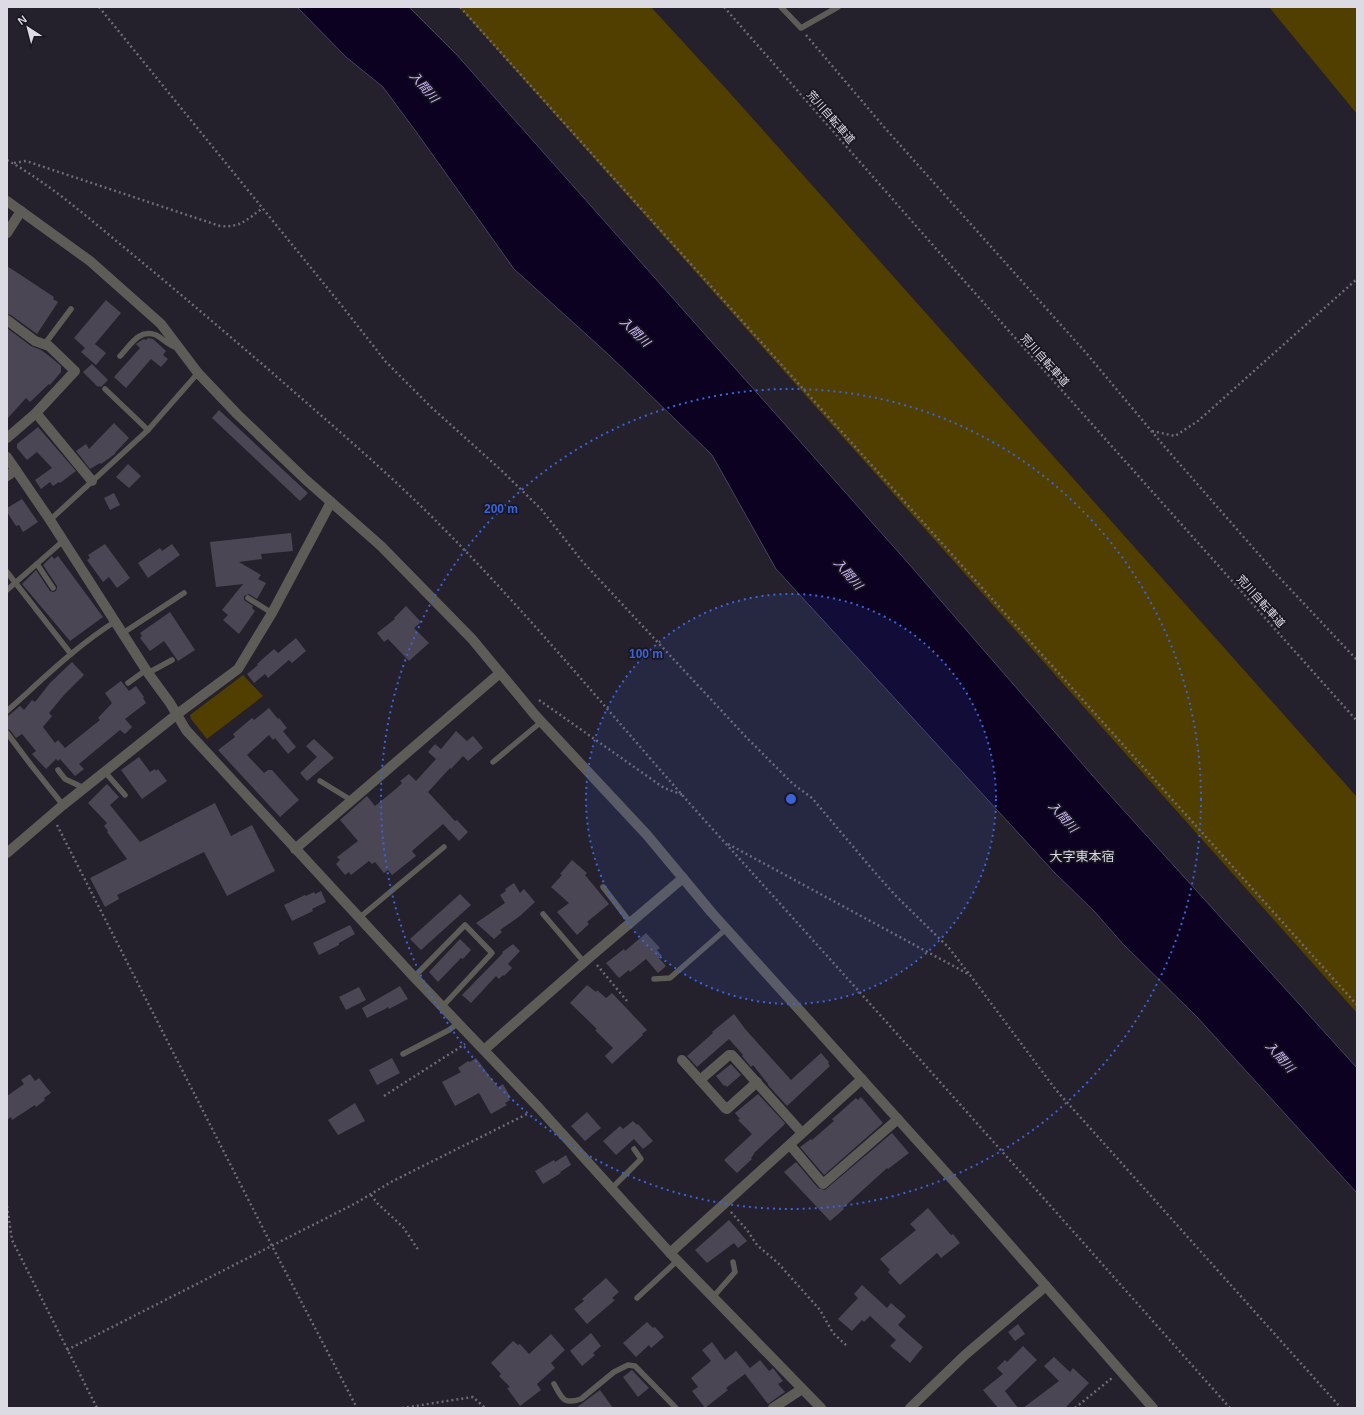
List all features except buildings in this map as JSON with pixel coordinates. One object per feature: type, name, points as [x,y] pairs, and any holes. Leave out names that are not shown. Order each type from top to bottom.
[{"type":"street","points":[[7,200],[21,212],[74,249],[161,324],[198,373],[237,414],[331,502],[381,546],[472,639],[541,722],[647,835],[726,929],[898,1118],[1153,1408]]},
{"type":"street","points":[[7,233],[21,212]]},
{"type":"street","points":[[7,320],[35,341],[49,346],[75,371],[36,413],[7,438]]},
{"type":"street","points":[[36,413],[92,481]]},
{"type":"street","points":[[7,457],[116,621],[147,672],[170,703],[186,730],[457,1024],[484,1050],[538,1108],[674,1257],[821,1408]]},
{"type":"street","points":[[7,476],[16,470]]},
{"type":"street","points":[[7,853],[84,788],[176,715],[238,669],[272,613],[331,502]]},
{"type":"street","points":[[295,849],[500,673]]},
{"type":"street","points":[[484,1050],[682,878]]},
{"type":"street","points":[[700,1080],[729,1055],[732,1055],[802,1133]]},
{"type":"street","points":[[682,1060],[724,1108],[727,1109],[757,1082]]},
{"type":"street","points":[[674,1257],[724,1205],[862,1079]]},
{"type":"street","points":[[790,1145],[824,1184],[898,1118]]},
{"type":"street","points":[[910,1408],[965,1355],[1046,1286]]},
{"type":"street","points":[[773,1408],[802,1388]]},
{"type":"lane","points":[[781,7],[801,28],[838,7]]},
{"type":"lane","points":[[44,345],[71,309]]},
{"type":"lane","points":[[120,356],[140,334],[145,332],[156,335],[170,346],[178,348]]},
{"type":"lane","points":[[50,520],[148,430],[198,373]]},
{"type":"lane","points":[[105,388],[148,430]]},
{"type":"lane","points":[[7,590],[63,541]]},
{"type":"lane","points":[[37,564],[53,588]]},
{"type":"lane","points":[[7,572],[71,654]]},
{"type":"lane","points":[[123,633],[184,593]]},
{"type":"lane","points":[[248,598],[272,613]]},
{"type":"lane","points":[[7,711],[71,654],[103,629],[116,621]]},
{"type":"lane","points":[[128,683],[172,660]]},
{"type":"lane","points":[[493,762],[541,722]]},
{"type":"lane","points":[[7,733],[63,805]]},
{"type":"lane","points":[[58,770],[65,779],[84,788]]},
{"type":"lane","points":[[105,772],[125,795]]},
{"type":"lane","points":[[320,781],[351,800]]},
{"type":"lane","points":[[359,918],[444,847]]},
{"type":"lane","points":[[603,887],[630,922]]},
{"type":"lane","points":[[543,914],[587,959]]},
{"type":"lane","points":[[414,977],[465,925],[492,953],[442,1007]]},
{"type":"lane","points":[[654,979],[670,978],[726,929]]},
{"type":"lane","points":[[403,1054],[449,1030],[457,1024]]},
{"type":"lane","points":[[612,1188],[642,1159],[634,1149]]},
{"type":"lane","points":[[637,1298],[674,1257]]},
{"type":"lane","points":[[713,1297],[735,1272],[733,1262]]},
{"type":"lane","points":[[554,1384],[562,1399],[568,1402],[575,1401],[581,1399],[614,1372],[628,1365],[635,1366],[676,1408]]},
{"type":"path","points":[[99,7],[386,362],[431,407],[501,470],[541,509],[582,561],[756,747],[793,784],[812,798],[895,895],[949,948],[1056,1090],[1341,1408]]},
{"type":"path","points":[[460,7],[1357,1005]]},
{"type":"path","name":"荒川自転車道","points":[[724,7],[971,289],[1357,721]]},
{"type":"path","points":[[801,28],[884,127],[1086,354],[1276,574],[1357,660]]},
{"type":"path","points":[[7,160],[76,206],[220,327],[392,478],[493,580],[590,688],[683,796],[726,842],[1230,1408]]},
{"type":"path","points":[[12,163],[26,161],[220,226],[231,227],[240,224],[263,208]]},
{"type":"path","points":[[1152,431],[1175,436],[1198,420],[1357,279]]},
{"type":"path","points":[[538,699],[664,788],[683,796]]},
{"type":"path","points":[[52,816],[272,1246],[357,1408]]},
{"type":"path","points":[[726,842],[970,975]]},
{"type":"path","points":[[587,959],[627,1001]]},
{"type":"path","points":[[384,1096],[473,1039]]},
{"type":"path","points":[[67,1350],[538,1108]]},
{"type":"path","points":[[371,1195],[378,1204],[403,1227],[419,1251]]},
{"type":"path","points":[[724,1205],[747,1230],[757,1245],[778,1263],[820,1310],[833,1333],[848,1347]]},
{"type":"path","points":[[7,1206],[12,1240],[97,1408]]},
{"type":"path","points":[[1075,1408],[1120,1371]]},
{"type":"path","points":[[402,1408],[473,1398],[485,1408]]},
{"type":"shaded area","points":[[459,7],[651,7],[729,92],[1357,797],[1357,1013]]},
{"type":"shaded area","points":[[1269,7],[1357,7],[1357,114]]},
{"type":"shaded area","points":[[243,675],[263,696],[207,739],[191,719],[190,715]]},
{"type":"water","name":"入間川","points":[[297,7],[409,7],[456,54],[909,564],[1099,783],[1357,1068],[1357,1193],[1197,1017],[1123,944],[1094,911],[1054,872],[776,569],[712,455],[609,355],[514,269],[383,87],[346,57]]},
{"type":"district","name":"大字東本宿","points":[[1082,856]]}]
